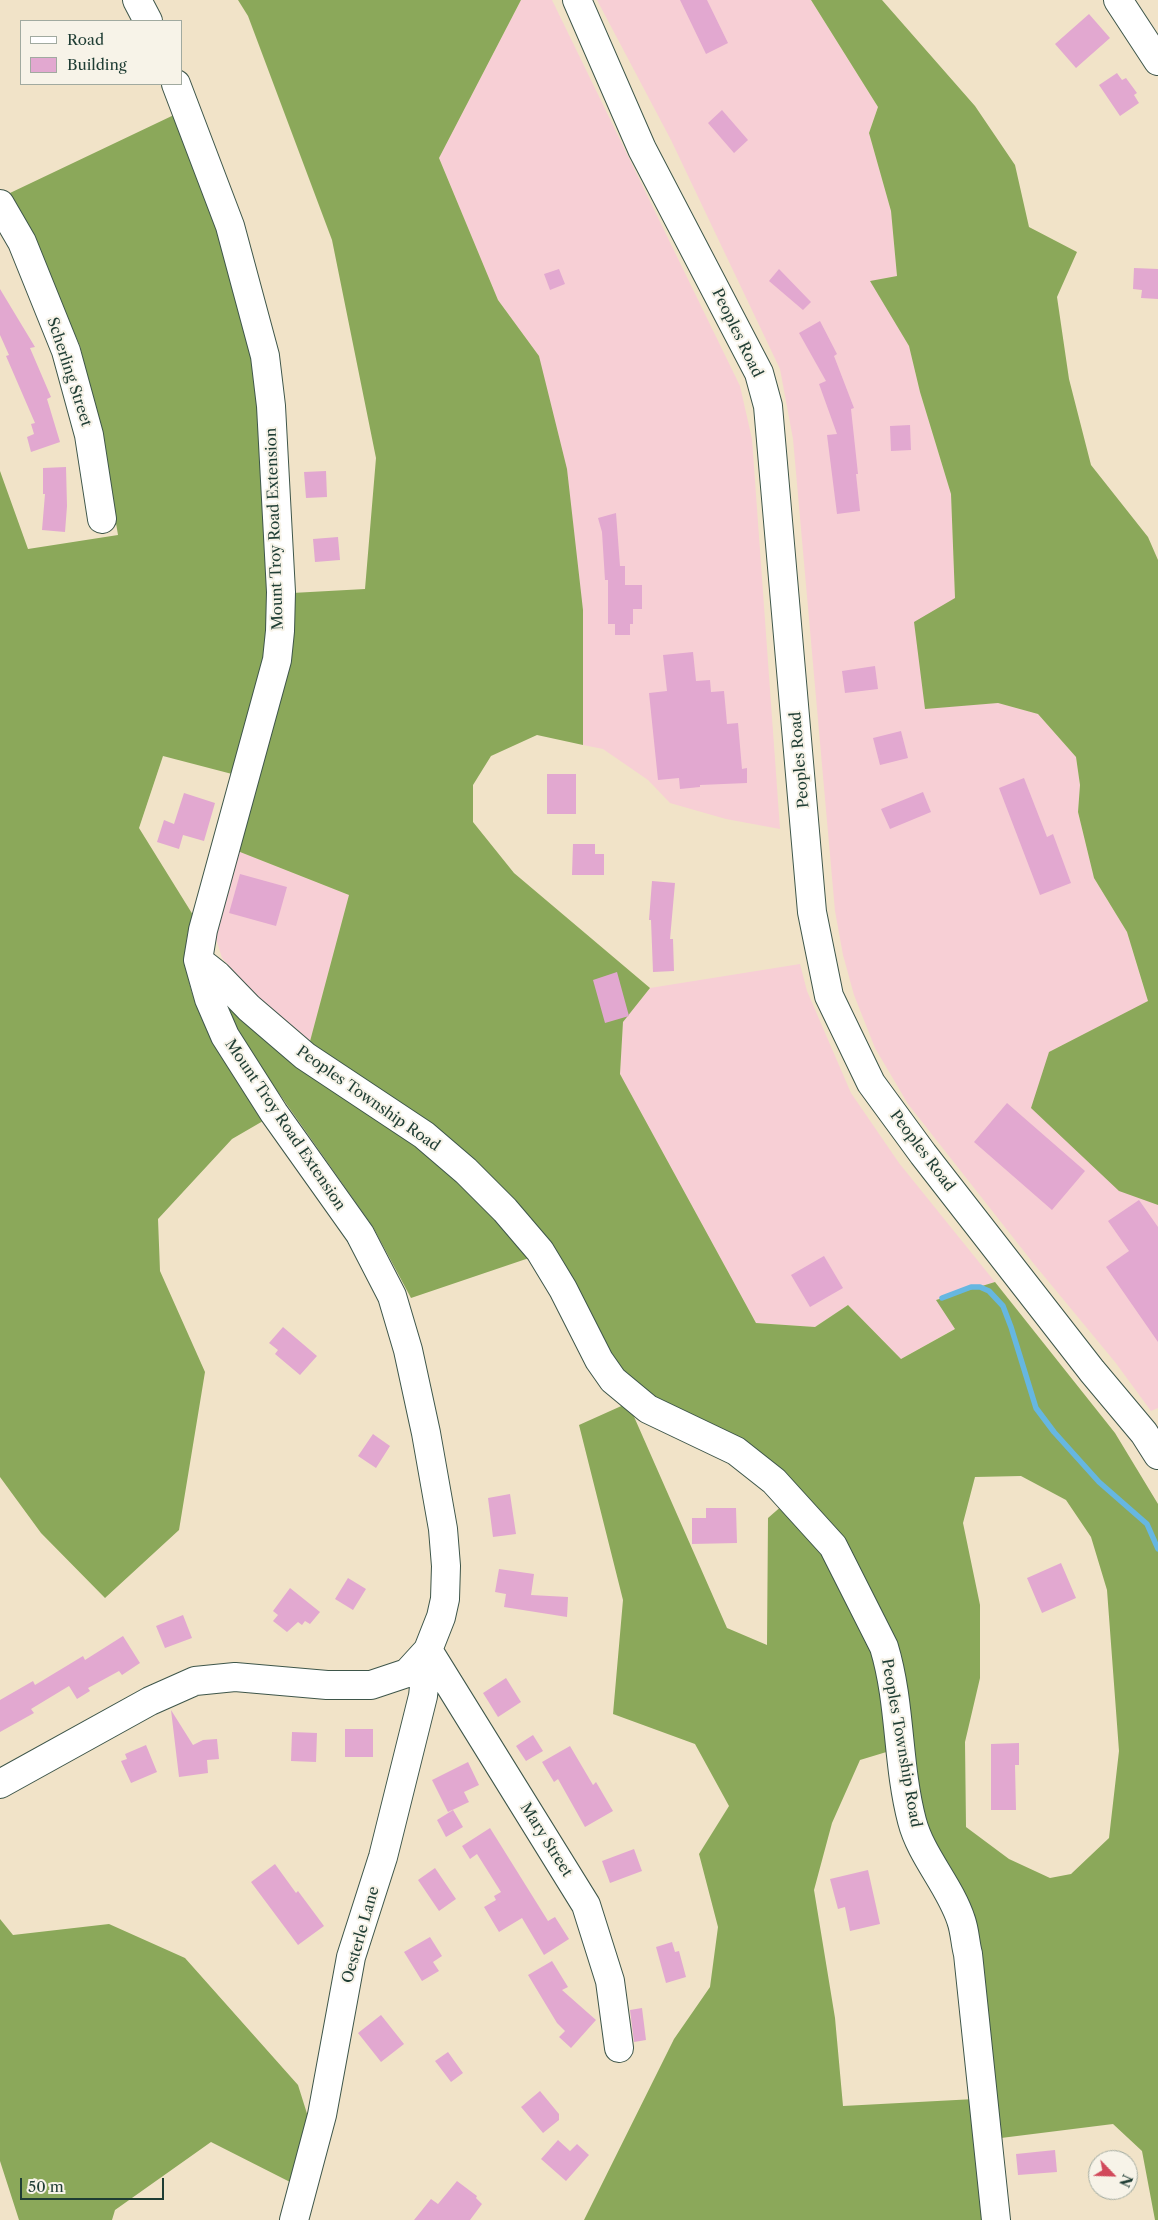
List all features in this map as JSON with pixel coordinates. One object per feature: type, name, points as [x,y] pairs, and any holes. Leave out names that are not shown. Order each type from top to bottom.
[{"type":"street","points":[[138,0],[148,20]]},
{"type":"street","name":"Peoples Road","points":[[577,0],[642,149],[759,373],[768,406],[812,912],[829,996],[876,1090],[922,1154],[1092,1371],[1144,1433],[1158,1455]]},
{"type":"street","points":[[1118,0],[1158,61]]},
{"type":"street","name":"Mount Troy Road Extension","points":[[0,1784],[150,1701],[195,1682],[235,1676],[327,1685],[372,1685],[407,1673],[428,1650],[441,1617],[444,1598],[446,1566],[443,1529],[424,1424],[408,1350],[392,1296],[360,1234],[274,1113],[225,1036],[209,999],[198,960],[205,921],[277,660],[281,592],[270,406],[264,356],[230,226],[176,85]]},
{"type":"street","name":"Scherling Street","points":[[0,204],[22,242],[66,351],[90,435],[102,519]]},
{"type":"street","name":"Peoples Township Road","points":[[198,960],[217,975],[256,1014],[305,1056],[424,1135],[466,1171],[505,1210],[540,1251],[563,1289],[599,1360],[613,1380],[648,1409],[714,1439],[754,1464],[792,1499],[833,1546],[884,1647],[897,1709],[905,1786],[912,1820],[917,1837],[961,1920],[968,1954],[996,2220]]},
{"type":"street","name":"Mary Street","points":[[428,1650],[586,1905],[610,1981],[619,2048]]},
{"type":"street","name":"Oesterle Lane","points":[[294,2220],[322,2115],[351,1957],[383,1858],[423,1696],[428,1650]]},
{"type":"shaded area","points":[[521,0],[552,0],[740,386],[752,439],[780,829],[726,819],[670,803],[648,780],[603,749],[583,745],[583,610],[539,356],[498,300],[439,158]]},
{"type":"shaded area","points":[[597,0],[811,0],[878,107],[869,133],[891,211],[897,276],[871,281],[909,346],[920,392],[951,494],[955,598],[925,708],[998,703],[1038,714],[1076,757],[1080,785],[1078,812],[1094,878],[1127,932],[1148,1002],[1049,1052],[1146,1200],[1158,1205],[1158,1408],[1151,1411],[1115,1362],[1034,1264],[908,1104],[875,1048],[854,995],[843,955],[835,911],[793,439],[780,369],[671,140]]},
{"type":"shaded area","points":[[235,850],[349,895],[309,1045],[282,1025],[222,958],[214,932]]},
{"type":"shaded area","points":[[800,964],[807,991],[851,1093],[899,1163],[995,1282],[937,1299],[956,1328],[901,1359],[848,1305],[815,1327],[756,1323],[620,1074],[623,1022],[650,988]]},
{"type":"green space","points":[[238,0],[521,0],[439,158],[498,300],[539,356],[567,469],[583,610],[583,745],[537,735],[491,756],[473,785],[473,822],[514,873],[650,988],[623,1022],[620,1074],[756,1323],[815,1327],[848,1305],[901,1359],[955,1329],[936,1300],[995,1282],[1115,1433],[1158,1504],[1158,2220],[1155,2220],[1142,2151],[1113,2124],[993,2139],[968,1916],[923,1829],[909,1745],[835,1540],[627,1384],[569,1283],[309,1045],[349,895],[235,850],[286,678],[292,646],[292,593],[365,589],[376,458],[332,240],[248,16]],"holes":[[[1021,1476],[1066,1500],[1091,1537],[1107,1590],[1119,1751],[1109,1838],[1071,1874],[1050,1878],[1009,1859],[966,1827],[965,1742],[980,1678],[980,1605],[963,1523],[975,1477]]]},
{"type":"green space","points":[[811,0],[882,0],[975,106],[1015,165],[1029,227],[1077,252],[1057,297],[1069,379],[1091,465],[1148,537],[1158,560],[1158,1205],[1119,1191],[1031,1108],[1049,1052],[1148,1001],[1127,932],[1094,878],[1078,812],[1080,785],[1076,757],[1038,714],[998,703],[925,709],[914,622],[955,598],[951,494],[920,392],[909,346],[870,281],[897,276],[891,211],[869,133],[878,107]]},
{"type":"green space","points":[[176,114],[220,238],[254,364],[261,443],[272,631],[232,774],[163,756],[139,828],[193,915],[187,937],[186,961],[190,985],[198,1010],[222,1058],[263,1121],[232,1139],[158,1219],[160,1271],[205,1372],[179,1530],[105,1598],[41,1533],[0,1477],[0,471],[28,549],[118,535],[102,439],[80,346],[10,193]]},
{"type":"green space","points":[[217,988],[355,1100],[462,1179],[532,1257],[411,1298],[373,1227],[233,1028]]},
{"type":"green space","points":[[628,1403],[727,1628],[767,1645],[768,1518],[784,1504],[824,1550],[869,1632],[893,1750],[860,1760],[832,1823],[814,1890],[835,2018],[843,2106],[975,2099],[989,2220],[584,2220],[674,2039],[710,1987],[718,1927],[699,1854],[729,1806],[695,1744],[613,1714],[623,1600],[579,1425]]},
{"type":"green space","points":[[0,1919],[13,1935],[109,1924],[185,1958],[298,2085],[309,2120],[292,2183],[211,2142],[115,2210],[112,2220],[19,2220],[0,2161]]},
{"type":"building","points":[[680,0],[707,0],[728,43],[706,54]]},
{"type":"building","points":[[1089,14],[1110,38],[1076,68],[1055,44]]},
{"type":"building","points":[[1117,73],[1122,80],[1126,78],[1137,93],[1134,95],[1139,103],[1120,116],[1099,85]]},
{"type":"building","points":[[722,110],[748,140],[734,153],[708,123]]},
{"type":"building","points":[[1134,268],[1158,269],[1158,299],[1141,298],[1142,290],[1133,289]]},
{"type":"building","points":[[559,269],[565,284],[550,290],[544,274]]},
{"type":"building","points":[[779,269],[811,302],[803,310],[769,281]]},
{"type":"building","points":[[0,289],[35,347],[30,348],[51,397],[47,399],[60,442],[31,452],[27,437],[34,434],[31,424],[35,423],[6,356],[9,355],[0,335]]},
{"type":"building","points":[[820,321],[837,354],[834,356],[854,408],[851,409],[860,511],[837,514],[827,435],[837,434],[819,384],[826,381],[799,333]]},
{"type":"building","points":[[910,425],[911,450],[891,451],[890,426]]},
{"type":"building","points":[[66,467],[67,506],[65,532],[42,530],[45,494],[43,494],[43,468]]},
{"type":"building","points":[[326,471],[327,497],[306,498],[304,472]]},
{"type":"building","points":[[616,513],[620,566],[625,566],[625,585],[642,585],[642,609],[633,609],[633,624],[630,624],[630,635],[615,635],[615,624],[608,624],[608,580],[605,580],[602,532],[598,518]]},
{"type":"building","points":[[338,537],[340,560],[315,562],[313,539]]},
{"type":"building","points":[[693,652],[696,681],[710,680],[711,692],[724,691],[727,724],[738,723],[742,769],[747,768],[747,783],[700,785],[700,787],[680,789],[679,778],[658,780],[649,693],[667,691],[663,655]]},
{"type":"building","points":[[875,666],[878,689],[845,693],[842,671]]},
{"type":"building","points":[[901,731],[908,758],[880,765],[873,738]]},
{"type":"building","points":[[547,774],[576,774],[576,814],[547,814]]},
{"type":"building","points":[[1024,778],[1047,837],[1053,834],[1071,883],[1040,895],[999,788]]},
{"type":"building","points":[[923,792],[931,812],[890,829],[881,809]]},
{"type":"building","points":[[184,793],[215,803],[204,841],[183,835],[179,849],[157,842],[164,820],[174,824]]},
{"type":"building","points":[[573,844],[595,844],[595,854],[604,854],[604,875],[572,875]]},
{"type":"building","points":[[240,874],[287,887],[276,926],[229,913]]},
{"type":"building","points":[[652,881],[675,883],[670,939],[673,939],[674,971],[653,972],[651,920],[649,920]]},
{"type":"building","points":[[617,972],[629,1016],[605,1023],[593,980]]},
{"type":"building","points":[[1007,1103],[1085,1171],[1052,1210],[974,1142]]},
{"type":"building","points":[[1139,1200],[1158,1227],[1158,1342],[1106,1267],[1129,1251],[1108,1221]]},
{"type":"building","points":[[824,1256],[843,1288],[810,1307],[791,1275]]},
{"type":"building","points":[[283,1327],[317,1356],[300,1375],[275,1354],[278,1350],[269,1343]]},
{"type":"building","points":[[373,1434],[390,1446],[376,1468],[358,1456]]},
{"type":"building","points":[[510,1494],[516,1534],[493,1537],[488,1498]]},
{"type":"building","points":[[706,1508],[736,1508],[737,1543],[692,1544],[692,1518],[706,1518]]},
{"type":"building","points":[[1061,1563],[1076,1598],[1042,1613],[1027,1578]]},
{"type":"building","points":[[499,1569],[534,1574],[531,1595],[568,1597],[567,1617],[504,1607],[506,1594],[495,1592]]},
{"type":"building","points":[[348,1578],[366,1589],[353,1610],[335,1599]]},
{"type":"building","points":[[290,1588],[320,1612],[310,1624],[305,1621],[302,1625],[298,1622],[287,1632],[273,1621],[278,1615],[273,1611]]},
{"type":"building","points":[[183,1615],[192,1638],[165,1648],[156,1626]]},
{"type":"building","points":[[123,1636],[140,1663],[122,1675],[119,1671],[88,1688],[90,1691],[77,1699],[69,1686],[31,1709],[34,1713],[0,1732],[0,1700],[33,1681],[35,1685],[83,1656],[85,1660]]},
{"type":"building","points":[[506,1678],[521,1702],[498,1717],[483,1693]]},
{"type":"building","points":[[171,1710],[193,1745],[203,1740],[217,1739],[219,1759],[207,1760],[208,1773],[179,1777]]},
{"type":"building","points":[[345,1729],[373,1729],[373,1757],[345,1757]]},
{"type":"building","points":[[292,1732],[317,1733],[316,1762],[291,1761]]},
{"type":"building","points":[[533,1735],[543,1751],[526,1761],[516,1746]]},
{"type":"building","points":[[1019,1743],[1019,1765],[1015,1765],[1016,1810],[991,1810],[991,1744]]},
{"type":"building","points":[[146,1745],[157,1772],[131,1783],[121,1761],[127,1759],[125,1754]]},
{"type":"building","points":[[570,1746],[593,1785],[596,1782],[613,1811],[585,1827],[558,1779],[554,1782],[542,1762]]},
{"type":"building","points":[[468,1762],[479,1785],[464,1792],[469,1802],[448,1812],[432,1780]]},
{"type":"building","points":[[453,1810],[463,1827],[446,1837],[437,1820]]},
{"type":"building","points":[[490,1828],[548,1921],[555,1917],[569,1939],[544,1955],[522,1918],[499,1932],[484,1907],[496,1900],[494,1896],[501,1892],[477,1854],[470,1859],[462,1846]]},
{"type":"building","points":[[634,1849],[642,1871],[610,1883],[602,1861]]},
{"type":"building","points":[[275,1864],[296,1893],[298,1891],[324,1926],[298,1945],[251,1882]]},
{"type":"building","points":[[435,1868],[456,1899],[439,1911],[418,1880]]},
{"type":"building","points":[[868,1870],[880,1924],[850,1931],[845,1907],[838,1909],[830,1879]]},
{"type":"building","points":[[430,1937],[442,1956],[433,1962],[439,1971],[422,1981],[404,1952]]},
{"type":"building","points":[[672,1942],[675,1952],[679,1951],[686,1977],[666,1983],[656,1947]]},
{"type":"building","points":[[552,1961],[568,1987],[562,1990],[596,2020],[571,2048],[559,2037],[565,2031],[557,2023],[528,1975]]},
{"type":"building","points":[[642,2008],[646,2040],[634,2042],[630,2010]]},
{"type":"building","points":[[381,2015],[404,2044],[381,2062],[358,2033]]},
{"type":"building","points":[[448,2052],[463,2073],[451,2082],[435,2061]]},
{"type":"building","points":[[540,2091],[559,2114],[559,2120],[543,2133],[521,2107]]},
{"type":"building","points":[[558,2140],[570,2151],[577,2144],[589,2155],[566,2181],[541,2159]]},
{"type":"building","points":[[1055,2150],[1057,2172],[1018,2175],[1016,2154]]},
{"type":"building","points":[[457,2181],[477,2196],[476,2198],[482,2204],[470,2220],[414,2220],[431,2199],[438,2204]]},
{"type":"waterway","points":[[942,1298],[971,1287],[980,1287],[989,1291],[1003,1306],[1036,1408],[1054,1432],[1099,1482],[1147,1524],[1158,1549]]}]
